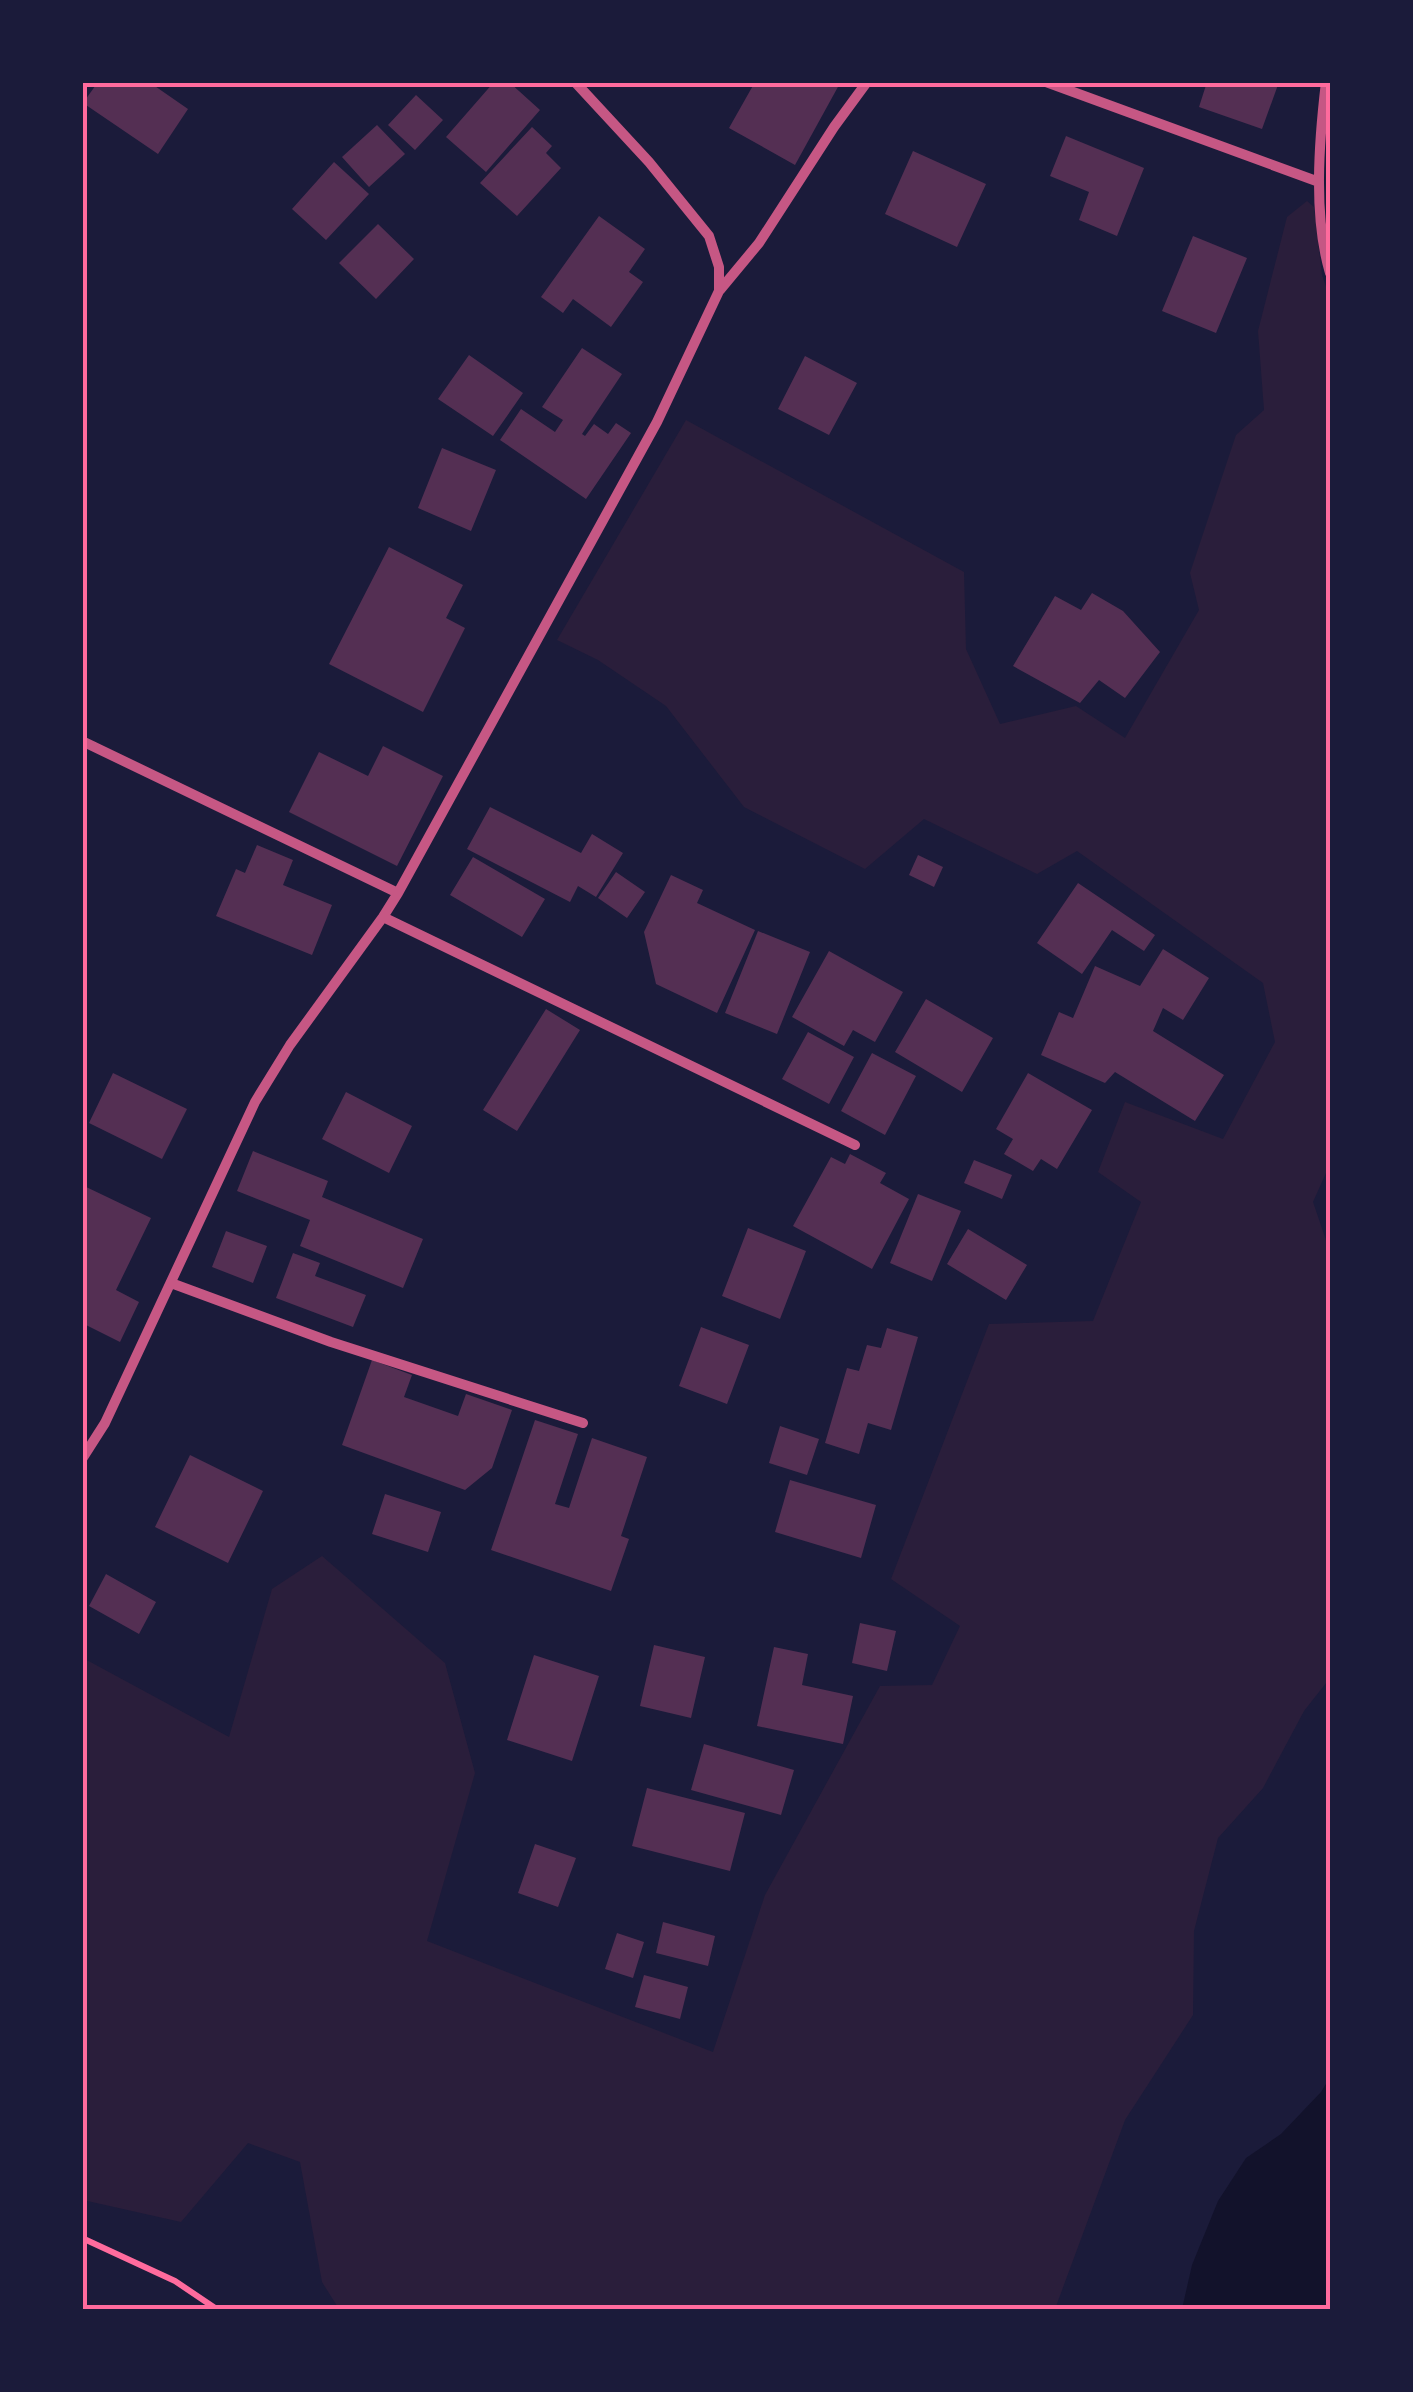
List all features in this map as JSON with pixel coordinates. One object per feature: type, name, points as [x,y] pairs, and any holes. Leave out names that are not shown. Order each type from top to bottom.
[{"type":"street","points":[[576,82],[709,236],[719,267],[719,291]]},
{"type":"street","points":[[82,1458],[104,1423],[255,1102],[290,1045],[398,894],[657,422],[719,291],[759,242],[866,82]]},
{"type":"street","points":[[1046,82],[1319,182]]},
{"type":"street","points":[[1326,82],[1319,182],[1330,272]]},
{"type":"street","points":[[82,741],[398,894]]},
{"type":"street","points":[[383,917],[855,1146]]},
{"type":"street","points":[[171,1283],[331,1342],[583,1423]]},
{"type":"path","points":[[82,2238],[175,2281],[218,2310]]},
{"type":"shaded area","points":[[1307,201],[1314,207],[1322,275],[1330,298],[1330,1164],[1313,1202],[1330,1252],[1330,1678],[1304,1711],[1263,1788],[1218,1838],[1194,1931],[1193,2015],[1125,2120],[1055,2309],[339,2309],[322,2282],[300,2162],[248,2143],[181,2222],[83,2200],[83,1658],[229,1737],[272,1589],[322,1556],[445,1663],[475,1773],[427,1941],[713,2052],[765,1895],[880,1686],[932,1685],[960,1626],[891,1579],[989,1324],[1093,1321],[1141,1202],[1098,1172],[1125,1102],[1223,1139],[1275,1042],[1263,983],[1077,851],[1037,874],[924,819],[865,869],[744,807],[666,706],[598,660],[557,640],[686,420],[964,572],[966,649],[1000,724],[1076,706],[1125,738],[1199,610],[1190,573],[1236,435],[1264,410],[1258,331],[1287,217]]},
{"type":"shaded area","points":[[1330,2077],[1330,2309],[1182,2309],[1192,2265],[1218,2201],[1246,2158],[1281,2134]]},
{"type":"building","points":[[98,82],[149,82],[188,109],[158,154],[83,103]]},
{"type":"building","points":[[494,82],[509,82],[540,110],[486,172],[446,137]]},
{"type":"building","points":[[755,82],[839,85],[795,165],[729,128]]},
{"type":"building","points":[[1207,82],[1279,82],[1262,129],[1199,107]]},
{"type":"building","points":[[416,95],[443,120],[415,150],[388,125]]},
{"type":"building","points":[[377,125],[405,154],[369,187],[342,157]]},
{"type":"building","points":[[532,127],[552,146],[546,153],[561,168],[517,216],[480,183]]},
{"type":"building","points":[[1066,136],[1144,168],[1117,236],[1079,220],[1089,192],[1050,176]]},
{"type":"building","points":[[913,151],[986,184],[957,247],[885,214]]},
{"type":"building","points":[[334,162],[369,194],[326,240],[292,209]]},
{"type":"building","points":[[599,216],[645,249],[629,272],[643,282],[611,327],[573,299],[563,313],[541,297]]},
{"type":"building","points":[[378,224],[414,259],[376,299],[339,263]]},
{"type":"building","points":[[1193,236],[1247,258],[1216,333],[1162,311]]},
{"type":"building","points":[[582,348],[622,374],[582,434],[585,436],[594,424],[608,434],[616,423],[631,433],[586,499],[500,440],[521,409],[555,432],[563,420],[542,407]]},
{"type":"building","points":[[469,355],[523,393],[493,436],[438,399]]},
{"type":"building","points":[[805,356],[857,383],[829,435],[778,409]]},
{"type":"building","points":[[442,448],[496,470],[471,531],[418,508]]},
{"type":"building","points":[[389,547],[463,585],[446,618],[465,628],[423,712],[329,664]]},
{"type":"building","points":[[1092,593],[1123,611],[1160,652],[1125,698],[1099,680],[1080,703],[1013,666],[1055,596],[1081,610]]},
{"type":"building","points":[[383,746],[443,776],[397,866],[289,812],[319,752],[368,776]]},
{"type":"building","points":[[490,807],[581,853],[592,834],[623,853],[596,897],[578,886],[570,902],[467,849]]},
{"type":"building","points":[[257,845],[293,860],[283,885],[332,905],[312,955],[216,916],[236,869],[245,873]]},
{"type":"building","points":[[918,855],[943,867],[934,887],[909,875]]},
{"type":"building","points":[[473,857],[545,899],[522,937],[450,895]]},
{"type":"building","points":[[616,872],[645,892],[627,918],[598,898]]},
{"type":"building","points":[[671,875],[703,890],[697,903],[755,930],[717,1013],[656,984],[644,932]]},
{"type":"building","points":[[1078,883],[1155,935],[1144,951],[1112,930],[1082,974],[1037,943]]},
{"type":"building","points":[[758,931],[810,952],[777,1034],[725,1013]]},
{"type":"building","points":[[1163,949],[1209,978],[1183,1020],[1163,1008],[1153,1031],[1224,1075],[1195,1121],[1115,1072],[1105,1083],[1041,1055],[1059,1012],[1073,1018],[1095,966],[1140,986]]},
{"type":"building","points":[[829,951],[903,992],[875,1042],[853,1030],[844,1046],[792,1017]]},
{"type":"building","points":[[926,999],[993,1038],[962,1092],[895,1052]]},
{"type":"building","points":[[546,1009],[580,1030],[517,1131],[483,1110]]},
{"type":"building","points":[[808,1032],[854,1057],[829,1104],[782,1079]]},
{"type":"building","points":[[872,1053],[916,1076],[885,1135],[841,1111]]},
{"type":"building","points":[[113,1073],[187,1109],[162,1159],[89,1123]]},
{"type":"building","points":[[1028,1073],[1092,1110],[1057,1169],[1041,1159],[1033,1171],[1004,1154],[1013,1139],[996,1129]]},
{"type":"building","points":[[346,1092],[412,1126],[389,1173],[322,1139]]},
{"type":"building","points":[[253,1151],[328,1181],[322,1197],[423,1239],[403,1288],[300,1246],[310,1220],[237,1191]]},
{"type":"building","points":[[850,1154],[886,1173],[880,1183],[909,1199],[872,1269],[793,1226],[831,1157],[845,1164]]},
{"type":"building","points":[[974,1160],[1012,1175],[1002,1199],[964,1183]]},
{"type":"building","points":[[82,1185],[151,1218],[116,1290],[139,1302],[120,1342],[82,1323]]},
{"type":"building","points":[[918,1194],[961,1211],[932,1281],[890,1263]]},
{"type":"building","points":[[748,1228],[806,1251],[780,1319],[722,1296]]},
{"type":"building","points":[[968,1229],[1027,1265],[1006,1300],[947,1264]]},
{"type":"building","points":[[226,1231],[267,1246],[253,1283],[212,1267]]},
{"type":"building","points":[[293,1253],[320,1263],[315,1276],[366,1295],[353,1327],[276,1298]]},
{"type":"building","points":[[701,1327],[749,1345],[727,1404],[679,1386]]},
{"type":"building","points":[[887,1328],[918,1337],[891,1430],[868,1423],[859,1454],[825,1443],[847,1368],[859,1371],[867,1345],[881,1348]]},
{"type":"building","points":[[372,1360],[412,1375],[404,1397],[458,1416],[466,1394],[512,1410],[492,1468],[465,1490],[342,1445]]},
{"type":"building","points":[[535,1420],[578,1434],[555,1504],[569,1508],[592,1438],[647,1457],[621,1536],[629,1539],[611,1591],[491,1550]]},
{"type":"building","points":[[780,1426],[819,1439],[807,1475],[769,1463]]},
{"type":"building","points":[[190,1455],[263,1491],[228,1563],[155,1527]]},
{"type":"building","points":[[790,1480],[876,1505],[861,1558],[775,1532]]},
{"type":"building","points":[[385,1494],[441,1512],[428,1552],[372,1534]]},
{"type":"building","points":[[106,1574],[156,1602],[139,1634],[89,1606]]},
{"type":"building","points":[[860,1623],[896,1631],[887,1671],[852,1663]]},
{"type":"building","points":[[654,1645],[705,1657],[691,1718],[640,1706]]},
{"type":"building","points":[[774,1647],[808,1654],[802,1685],[853,1696],[843,1744],[757,1726]]},
{"type":"building","points":[[534,1655],[599,1676],[572,1761],[507,1740]]},
{"type":"building","points":[[704,1744],[794,1770],[781,1815],[691,1790]]},
{"type":"building","points":[[647,1788],[745,1813],[730,1871],[632,1846]]},
{"type":"building","points":[[535,1844],[576,1858],[558,1907],[518,1893]]},
{"type":"building","points":[[663,1922],[715,1936],[708,1966],[656,1953]]},
{"type":"building","points":[[617,1933],[644,1942],[633,1978],[605,1969]]},
{"type":"building","points":[[644,1975],[688,1987],[680,2019],[635,2007]]}]
